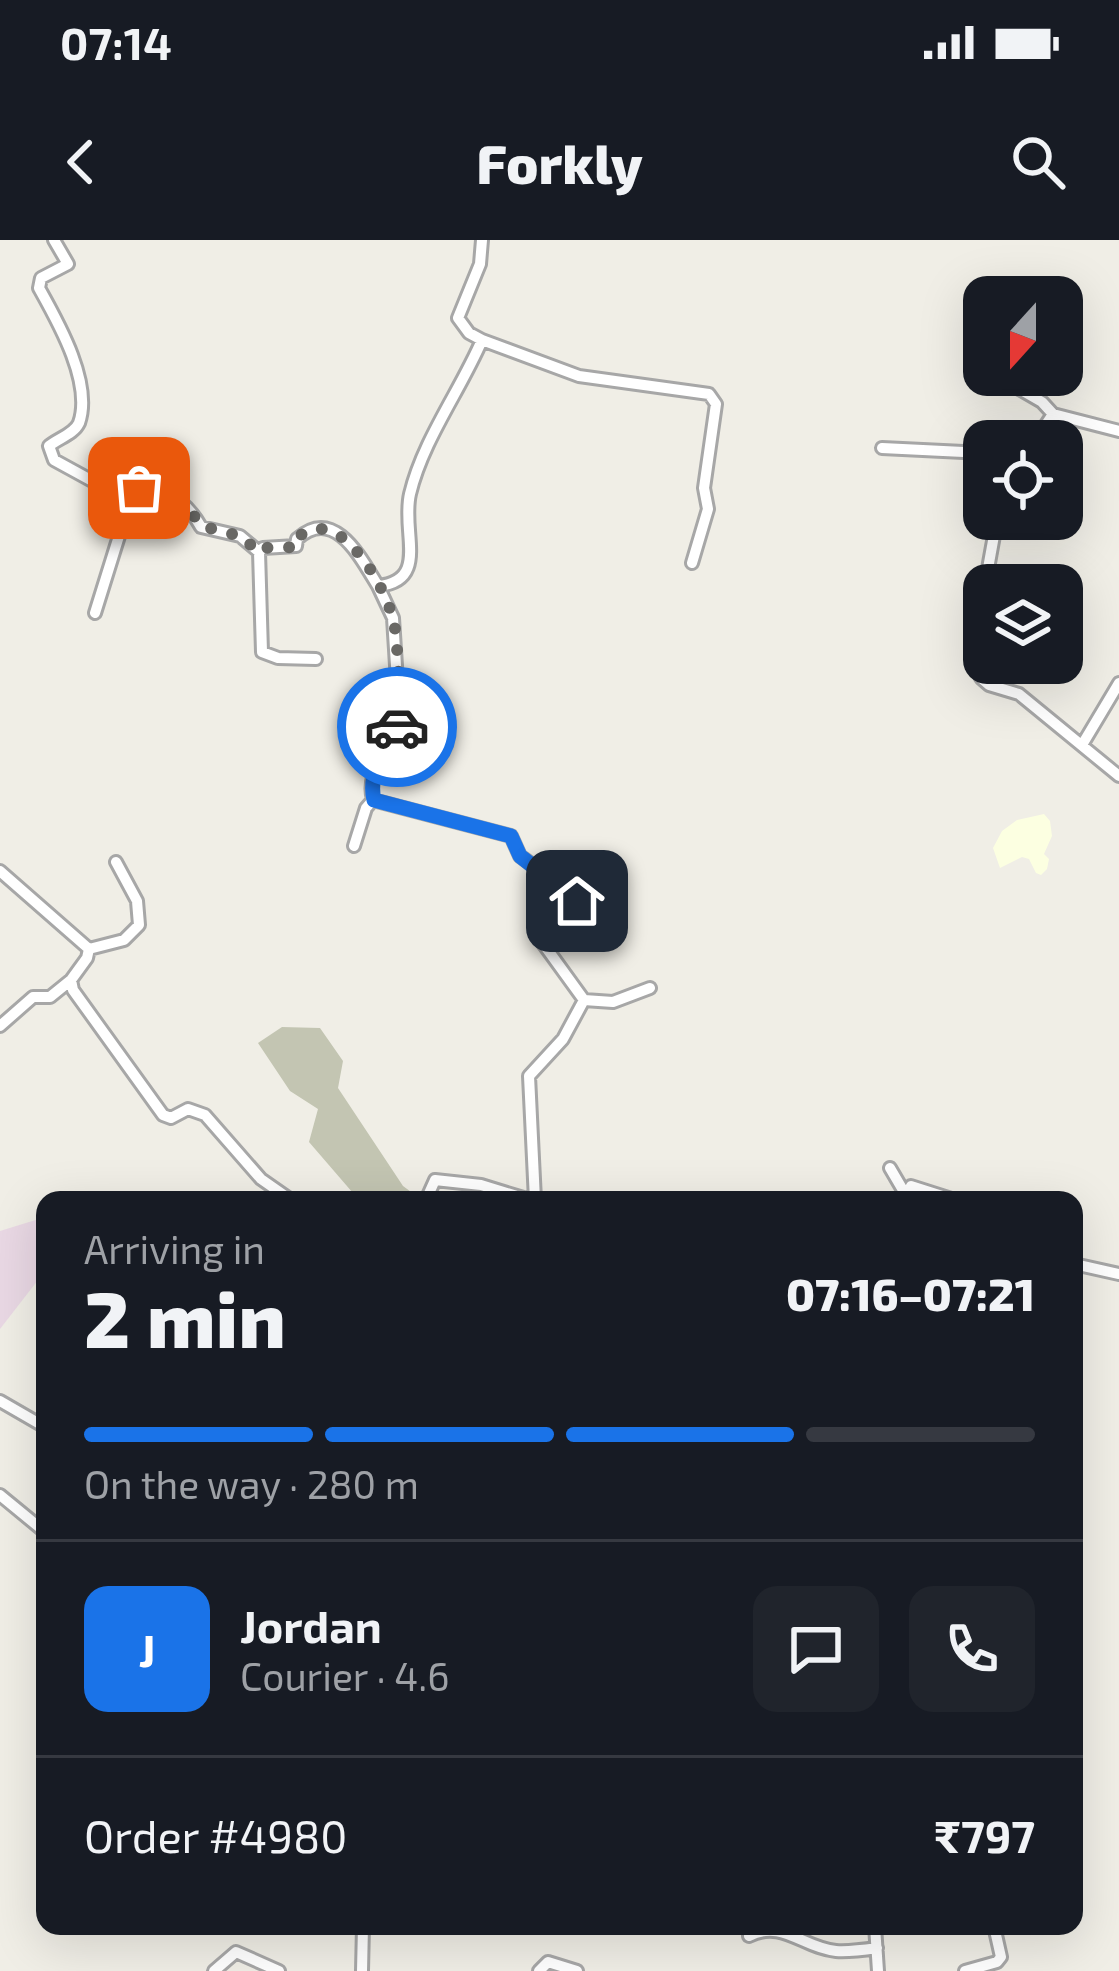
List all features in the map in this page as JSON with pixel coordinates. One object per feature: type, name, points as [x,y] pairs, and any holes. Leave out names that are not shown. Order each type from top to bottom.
[{"type":"street","points":[[54,240],[68,264],[41,278],[39,288],[78,373],[80,420],[48,451],[60,465],[118,495],[139,488],[182,501],[202,526],[240,536],[259,552],[262,652],[278,658],[316,658]]},
{"type":"street","points":[[482,240],[480,264],[458,318],[460,326],[482,340],[579,376],[709,394],[716,404],[704,488],[708,509],[692,563]]},
{"type":"street","points":[[378,586],[394,584],[410,568],[406,521],[418,466],[482,340]]},
{"type":"street","points":[[1032,396],[1053,414],[1119,431]]},
{"type":"street","points":[[1049,420],[1053,414]]},
{"type":"street","points":[[882,448],[963,452]]},
{"type":"street","points":[[95,613],[128,492]]},
{"type":"street","points":[[259,552],[296,547],[302,533],[322,529],[345,537],[393,618],[398,724],[378,763],[370,792],[374,800],[511,836],[520,856],[575,896],[577,901],[547,929],[542,942],[584,1000]]},
{"type":"street","points":[[370,573],[394,584]]},
{"type":"street","points":[[1082,745],[1119,683]]},
{"type":"street","points":[[988,684],[1019,694],[1119,776]]},
{"type":"street","points":[[354,846],[366,808],[374,800]]},
{"type":"street","points":[[89,949],[124,940],[139,925],[137,901],[116,862]]},
{"type":"street","points":[[0,871],[89,949]]},
{"type":"street","points":[[0,1026],[33,997],[50,997],[71,980],[89,949]]},
{"type":"street","points":[[71,980],[73,990],[164,1115],[171,1118],[188,1109],[205,1115],[260,1179],[278,1191]]},
{"type":"street","points":[[584,1000],[613,1002],[650,988]]},
{"type":"street","points":[[533,1191],[529,1076],[563,1040],[584,1000]]},
{"type":"street","points":[[890,1168],[903,1191]]},
{"type":"street","points":[[430,1191],[435,1180],[502,1191]]},
{"type":"street","points":[[1083,1266],[1119,1274]]},
{"type":"street","points":[[0,1401],[36,1422]]},
{"type":"street","points":[[0,1495],[36,1521]]},
{"type":"street","points":[[362,1971],[363,1935]]},
{"type":"street","points":[[794,1935],[840,1952],[877,1948]]},
{"type":"street","points":[[876,1935],[878,1971]]},
{"type":"street","points":[[965,1971],[997,1962],[1001,1957],[996,1935]]},
{"type":"street","points":[[214,1971],[236,1952],[279,1971]]},
{"type":"street","points":[[539,1971],[548,1962],[578,1971]]},
{"type":"shaded area","points":[[1044,814],[1052,836],[1044,854],[1049,859],[1047,869],[1036,873],[1029,859],[1022,857],[1000,868],[993,848],[1002,831],[1017,820]]},
{"type":"shaded area","points":[[282,1027],[320,1028],[343,1061],[338,1088],[410,1191],[351,1191],[309,1142],[318,1109],[290,1091],[258,1043]]},
{"type":"shaded area","points":[[36,1220],[36,1283],[0,1329],[0,1231]]},
{"type":"way so far","points":[[139,488],[188,504],[202,526],[240,536],[259,552],[296,547],[297,538],[310,530],[345,537],[393,618],[397,727]]},
{"type":"route","points":[[397,727],[378,763],[370,792],[374,800],[511,836],[520,856],[577,901]]}]
